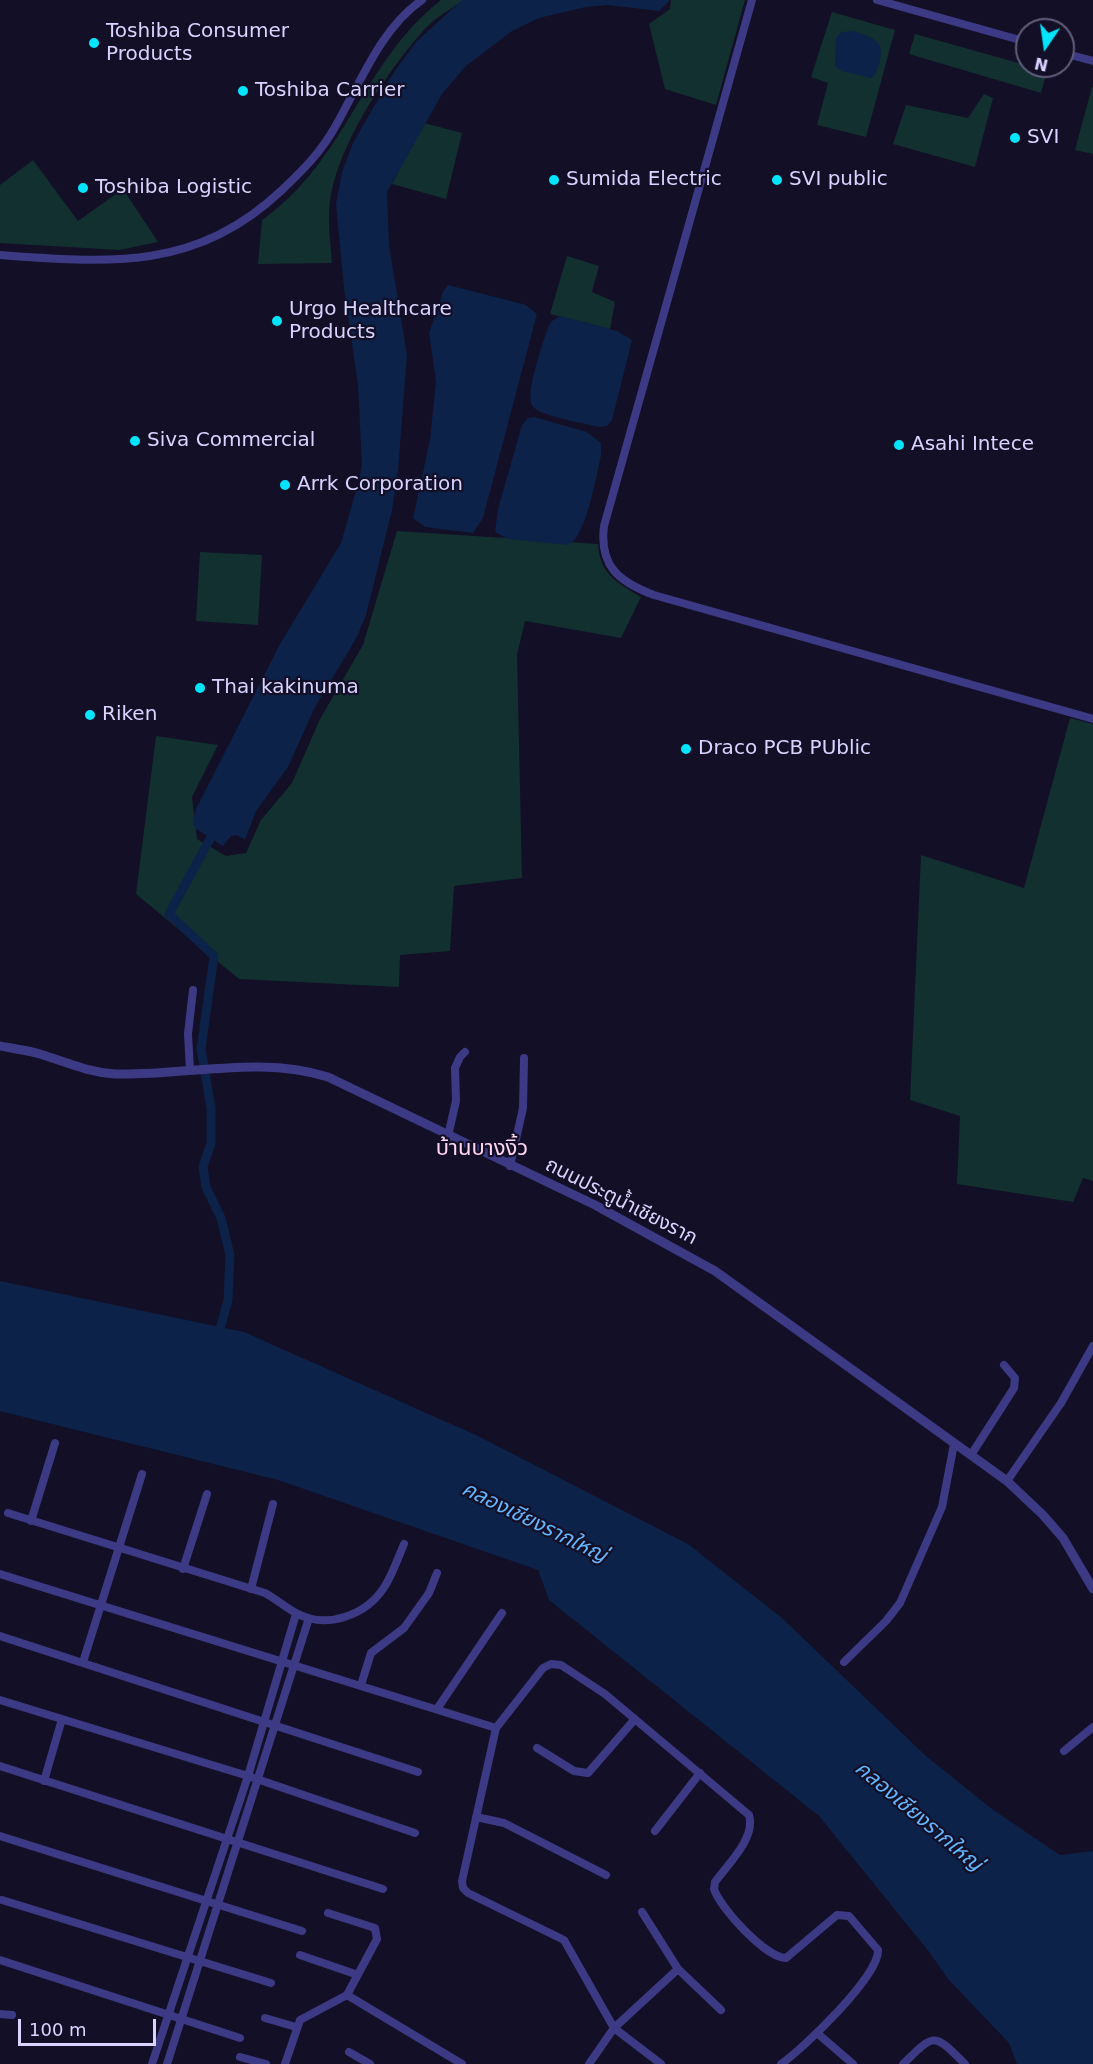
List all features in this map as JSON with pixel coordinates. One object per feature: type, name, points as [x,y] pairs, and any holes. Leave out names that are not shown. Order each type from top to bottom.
[{"type":"street","points":[[0,255],[88,260],[139,259],[205,243],[256,213],[319,153],[387,36],[411,8],[422,0]]},
{"type":"street","points":[[752,0],[604,526],[604,554],[609,565],[624,580],[654,595],[1093,719]]},
{"type":"street","points":[[877,0],[1015,39]]},
{"type":"street","points":[[1075,56],[1093,61]]},
{"type":"street","points":[[192,1070],[188,1034],[193,990]]},
{"type":"street","name":"ถนนประตูน้ำเชียงราก","points":[[0,1046],[39,1054],[75,1068],[99,1072],[213,1069],[308,1070],[328,1077],[595,1205],[715,1271],[1007,1481],[1043,1515],[1063,1538],[1093,1589]]},
{"type":"street","points":[[448,1136],[456,1101],[455,1068],[465,1052]]},
{"type":"street","points":[[510,1166],[523,1108],[524,1058]]},
{"type":"street","points":[[1007,1481],[1060,1403],[1093,1346]]},
{"type":"street","points":[[971,1455],[1014,1388],[1014,1376],[1004,1365]]},
{"type":"street","points":[[31,1521],[55,1443]]},
{"type":"street","points":[[844,1662],[886,1621],[900,1603],[942,1507],[954,1444]]},
{"type":"street","points":[[83,1662],[142,1474]]},
{"type":"street","points":[[183,1569],[207,1494]]},
{"type":"street","points":[[251,1589],[273,1504]]},
{"type":"street","points":[[8,1513],[251,1589],[274,1598],[296,1614],[333,1621],[353,1615],[384,1587],[404,1544]]},
{"type":"street","points":[[362,1685],[371,1653],[404,1628],[429,1593],[437,1573]]},
{"type":"street","points":[[0,1574],[496,1728]]},
{"type":"street","points":[[441,1710],[502,1613]]},
{"type":"street","points":[[152,2064],[205,1899],[248,1776],[296,1614]]},
{"type":"street","points":[[167,2064],[309,1618]]},
{"type":"street","points":[[0,1636],[418,1772]]},
{"type":"street","points":[[661,2064],[614,2028],[564,1940],[468,1893],[463,1888],[462,1881],[496,1728],[543,1668],[551,1664],[561,1665],[605,1694],[749,1815],[752,1824],[749,1834],[715,1882],[714,1889],[746,1932],[774,1955],[786,1958],[837,1915],[843,1914],[849,1916],[878,1950],[876,1966],[818,2033],[781,2064]]},
{"type":"street","points":[[0,1700],[248,1776],[415,1833]]},
{"type":"street","points":[[44,1780],[62,1719]]},
{"type":"street","points":[[537,1748],[574,1771],[588,1773],[635,1719]]},
{"type":"street","points":[[1064,1751],[1093,1726]]},
{"type":"street","points":[[0,1766],[383,1889]]},
{"type":"street","points":[[655,1831],[700,1773]]},
{"type":"street","points":[[476,1817],[504,1823],[606,1875]]},
{"type":"street","points":[[0,1836],[218,1902],[302,1931]]},
{"type":"street","points":[[2,1900],[271,1983]]},
{"type":"street","points":[[642,1912],[678,1969],[721,2010]]},
{"type":"street","points":[[285,2064],[296,2028],[306,2015],[347,1995],[378,1933],[375,1928],[328,1913]]},
{"type":"street","points":[[300,1955],[358,1975]]},
{"type":"street","points":[[0,1960],[240,2038]]},
{"type":"street","points":[[590,2064],[614,2028],[678,1969]]},
{"type":"street","points":[[347,1995],[462,2064]]},
{"type":"street","points":[[0,2014],[12,2016]]},
{"type":"street","points":[[265,2018],[296,2028]]},
{"type":"street","points":[[818,2033],[853,2064]]},
{"type":"street","points":[[903,2064],[927,2041],[935,2040],[943,2042],[965,2064]]},
{"type":"street","points":[[349,2052],[370,2064]]},
{"type":"street","points":[[240,2057],[266,2064]]},
{"type":"green space","points":[[441,0],[463,0],[432,22],[409,47],[382,84],[358,124],[339,165],[330,204],[332,263],[258,264],[262,220],[291,196],[315,169],[391,53],[414,25]]},
{"type":"green space","points":[[671,0],[745,0],[716,105],[665,89],[649,24],[670,9]]},
{"type":"green space","points":[[832,12],[895,30],[866,137],[817,125],[828,83],[811,77]]},
{"type":"green space","points":[[915,34],[1015,62],[1015,78],[1045,78],[1041,93],[909,54]]},
{"type":"green space","points":[[1093,87],[1093,154],[1075,150]]},
{"type":"green space","points":[[984,94],[993,98],[975,167],[893,144],[906,105],[968,118]]},
{"type":"green space","points":[[424,123],[462,133],[446,199],[392,184]]},
{"type":"green space","points":[[33,160],[78,221],[123,189],[158,242],[119,250],[0,243],[0,185]]},
{"type":"green space","points":[[567,256],[599,266],[592,292],[615,302],[610,329],[550,314]]},
{"type":"green space","points":[[397,531],[598,544],[599,555],[606,570],[617,582],[641,597],[621,638],[525,621],[517,655],[522,878],[454,886],[450,951],[400,955],[399,987],[239,979],[136,894],[156,736],[218,745],[192,797],[197,839],[226,856],[246,853],[261,820],[292,783],[320,719],[363,645]]},
{"type":"green space","points":[[200,552],[262,555],[258,625],[196,621]]},
{"type":"green space","points":[[1070,718],[1093,724],[1093,1181],[1083,1178],[1073,1202],[957,1184],[960,1116],[910,1100],[921,855],[1024,888]]},
{"type":"water","points":[[462,0],[670,0],[659,11],[607,5],[586,7],[539,18],[512,31],[466,66],[442,94],[387,192],[389,245],[407,355],[398,471],[392,510],[366,615],[357,637],[315,707],[288,767],[256,811],[245,840],[237,835],[231,836],[223,846],[195,828],[193,824],[196,809],[280,644],[341,543],[362,465],[358,385],[344,288],[336,204],[342,172],[353,143],[394,72],[417,41]]},
{"type":"water","points":[[854,31],[872,38],[881,50],[877,70],[872,78],[841,71],[835,66],[836,37],[842,32]]},
{"type":"water","points":[[448,285],[526,305],[537,314],[483,518],[473,533],[425,527],[413,518],[430,440],[436,381],[429,333],[443,292]]},
{"type":"water","points":[[561,316],[617,331],[632,340],[612,420],[607,426],[599,427],[564,419],[545,414],[533,407],[532,381],[539,356],[548,327],[552,321]]},
{"type":"water","points":[[534,417],[587,432],[601,443],[601,456],[585,519],[580,531],[568,545],[508,539],[495,532],[498,509],[522,425],[528,418]]},
{"type":"water","name":"คลองเชียงรากใหญ่","points":[[0,1281],[244,1332],[478,1436],[688,1544],[782,1618],[926,1756],[992,1809],[1060,1855],[1093,1851],[1093,2064],[1017,2064],[1009,2043],[948,1979],[930,1953],[819,1816],[549,1600],[538,1570],[278,1480],[0,1411]]},
{"type":"waterway","points":[[216,828],[169,914],[214,956],[201,1049],[211,1108],[211,1143],[203,1167],[206,1187],[221,1218],[230,1255],[228,1300],[217,1340]]},
{"type":"place","name":"Toshiba Consumer Products","points":[[94,43]]},
{"type":"place","name":"Toshiba Carrier","points":[[243,91]]},
{"type":"place","name":"SVI","points":[[1015,138]]},
{"type":"place","name":"Sumida Electric","points":[[554,180]]},
{"type":"place","name":"SVI public","points":[[777,180]]},
{"type":"place","name":"Toshiba Logistic","points":[[83,188]]},
{"type":"place","name":"Urgo Healthcare Products","points":[[277,321]]},
{"type":"place","name":"Siva Commercial","points":[[135,441]]},
{"type":"place","name":"Asahi Intece","points":[[899,445]]},
{"type":"place","name":"Arrk Corporation","points":[[285,485]]},
{"type":"place","name":"Thai kakinuma","points":[[200,688]]},
{"type":"place","name":"Riken","points":[[90,715]]},
{"type":"place","name":"Draco PCB PUblic","points":[[686,749]]},
{"type":"district","name":"บ้านบางงิ้ว","points":[[482,1149]]}]
